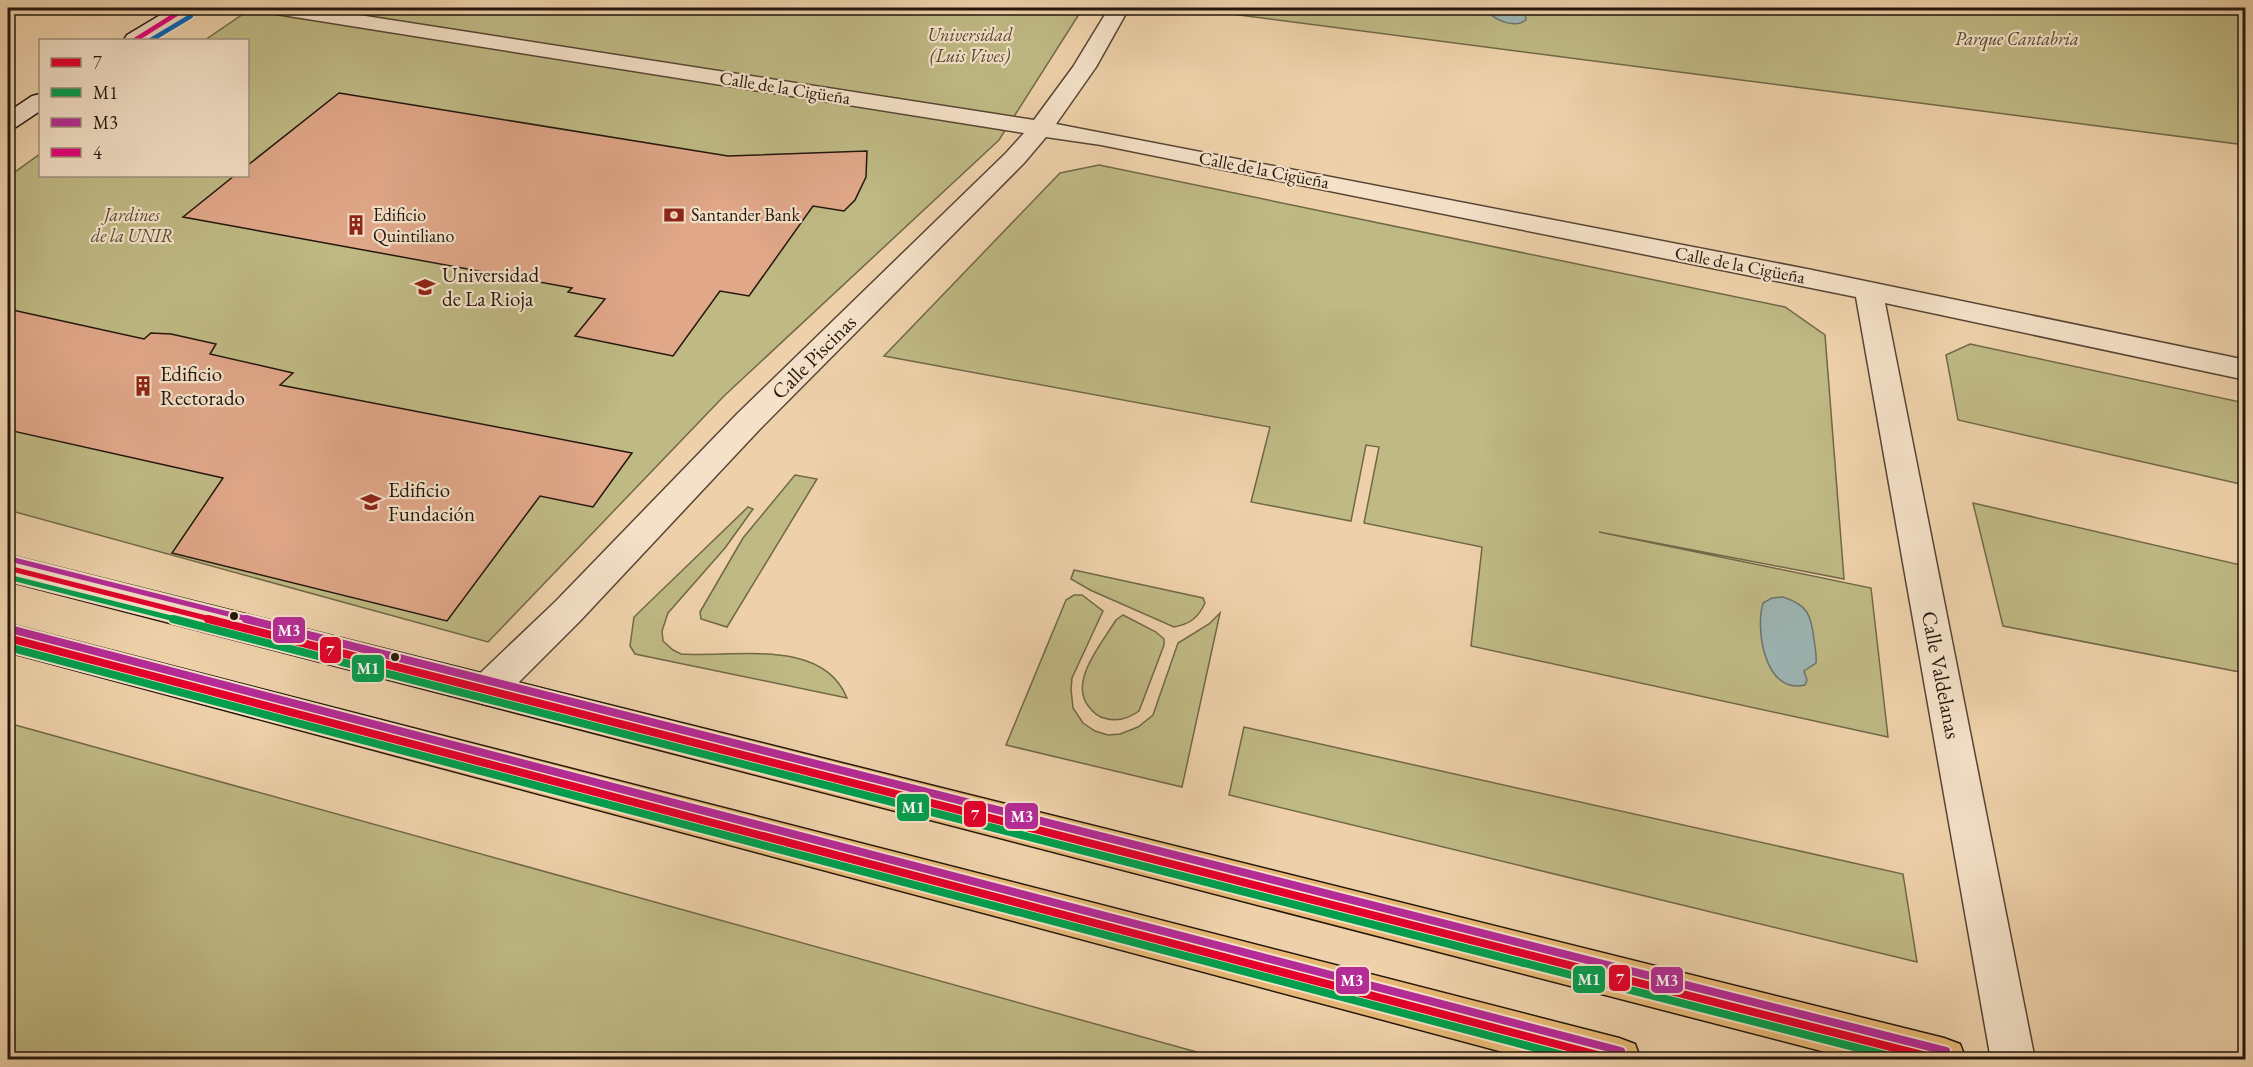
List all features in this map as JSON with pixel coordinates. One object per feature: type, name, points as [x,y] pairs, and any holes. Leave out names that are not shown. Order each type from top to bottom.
[{"type":"main road","points":[[8,568],[1944,1059]]},
{"type":"main road","points":[[8,638],[1619,1059]]},
{"type":"street","points":[[137,39],[186,8]]},
{"type":"street","name":"Calle de la Cigüeña","points":[[276,8],[1101,138],[1869,291],[2246,370]]},
{"type":"street","name":"Calle Piscinas","points":[[487,690],[568,611],[748,422],[1015,158],[1041,129],[1109,27],[1119,8]]},
{"type":"street","points":[[8,122],[39,102]]},
{"type":"street","name":"Calle Valdelanas","points":[[1869,291],[2013,1059]]},
{"type":"green space","name":"Universidad de La Rioja","points":[[252,8],[1083,8],[999,140],[724,396],[488,642],[8,510],[8,177],[39,155],[39,177],[249,177],[249,39],[206,39]]},
{"type":"green space","name":"Parque Cantabria","points":[[1184,8],[2245,8],[2245,145]]},
{"type":"green space","points":[[1099,165],[1785,307],[1825,335],[1844,579],[1599,532],[1871,588],[1888,737],[1471,646],[1482,547],[1364,523],[1379,447],[1366,445],[1351,521],[1251,502],[1270,427],[884,356],[1060,173]]},
{"type":"green space","points":[[1970,344],[2245,403],[2245,485],[1958,420],[1946,355]]},
{"type":"green space","points":[[795,475],[817,479],[727,627],[701,619],[700,612],[743,538]]},
{"type":"green space","points":[[1973,503],[2245,566],[2245,673],[2003,626]]},
{"type":"green space","points":[[748,507],[753,509],[725,548],[668,613],[662,631],[663,641],[681,654],[750,654],[798,658],[818,666],[835,679],[847,698],[635,654],[630,646],[634,617]]},
{"type":"green space","points":[[1074,570],[1203,598],[1205,603],[1193,620],[1174,627],[1090,590],[1071,579]]},
{"type":"green space","points":[[1074,595],[1082,595],[1103,611],[1072,678],[1073,708],[1083,723],[1095,731],[1108,735],[1120,734],[1138,727],[1153,715],[1178,643],[1209,624],[1220,613],[1182,787],[1006,745],[1066,600]]},
{"type":"green space","points":[[1123,615],[1156,632],[1164,639],[1164,645],[1139,711],[1126,718],[1113,720],[1100,717],[1092,711],[1084,697],[1082,686],[1089,663],[1116,620]]},
{"type":"green space","points":[[8,723],[1222,1059],[8,1059]]},
{"type":"green space","points":[[1244,727],[1903,874],[1917,962],[1229,795]]},
{"type":"water","points":[[1485,8],[1519,8],[1525,14],[1526,20],[1516,24],[1504,22]]},
{"type":"water","points":[[1783,597],[1803,607],[1811,623],[1816,663],[1804,671],[1807,680],[1805,685],[1791,685],[1780,680],[1772,671],[1762,643],[1763,603],[1772,598]]},
{"type":"building","name":"Edificio Quintiliano","points":[[339,93],[728,156],[867,151],[866,177],[855,200],[844,211],[813,206],[749,296],[720,291],[673,356],[575,336],[605,299],[568,292],[572,288],[183,217],[233,177],[249,177],[249,164]]},
{"type":"building","name":"Edificio Fundación","points":[[8,309],[144,339],[151,333],[171,334],[216,344],[210,354],[293,373],[280,385],[632,453],[593,507],[540,496],[447,621],[172,553],[223,478],[8,430]]},
{"type":"transit line","name":"4","points":[[137,39],[186,8]]},
{"type":"transit line","points":[[153,39],[191,16]]},
{"type":"transit line","name":"M3","points":[[10,559],[1946,1051]]},
{"type":"transit line","name":"7","points":[[8,568],[1942,1060]]},
{"type":"transit line","name":"M1","points":[[8,577],[1905,1060]]},
{"type":"transit line","name":"M3","points":[[10,629],[1621,1051]]},
{"type":"transit line","name":"7","points":[[8,638],[1617,1060]]},
{"type":"transit line","name":"M1","points":[[8,647],[1582,1060]]},
{"type":"place","name":"Santander Bank","points":[[674,215]]},
{"type":"place","name":"Edificio Quintiliano","points":[[356,225]]},
{"type":"place","name":"Universidad de La Rioja","points":[[425,287]]},
{"type":"place","name":"Edificio Rectorado","points":[[143,386]]},
{"type":"place","name":"Edificio Fundación","points":[[371,502]]},
{"type":"park label","name":"Universidad (Luis Vives)","points":[[970,45]]},
{"type":"park label","name":"Jardines de la UNIR","points":[[132,225]]}]
